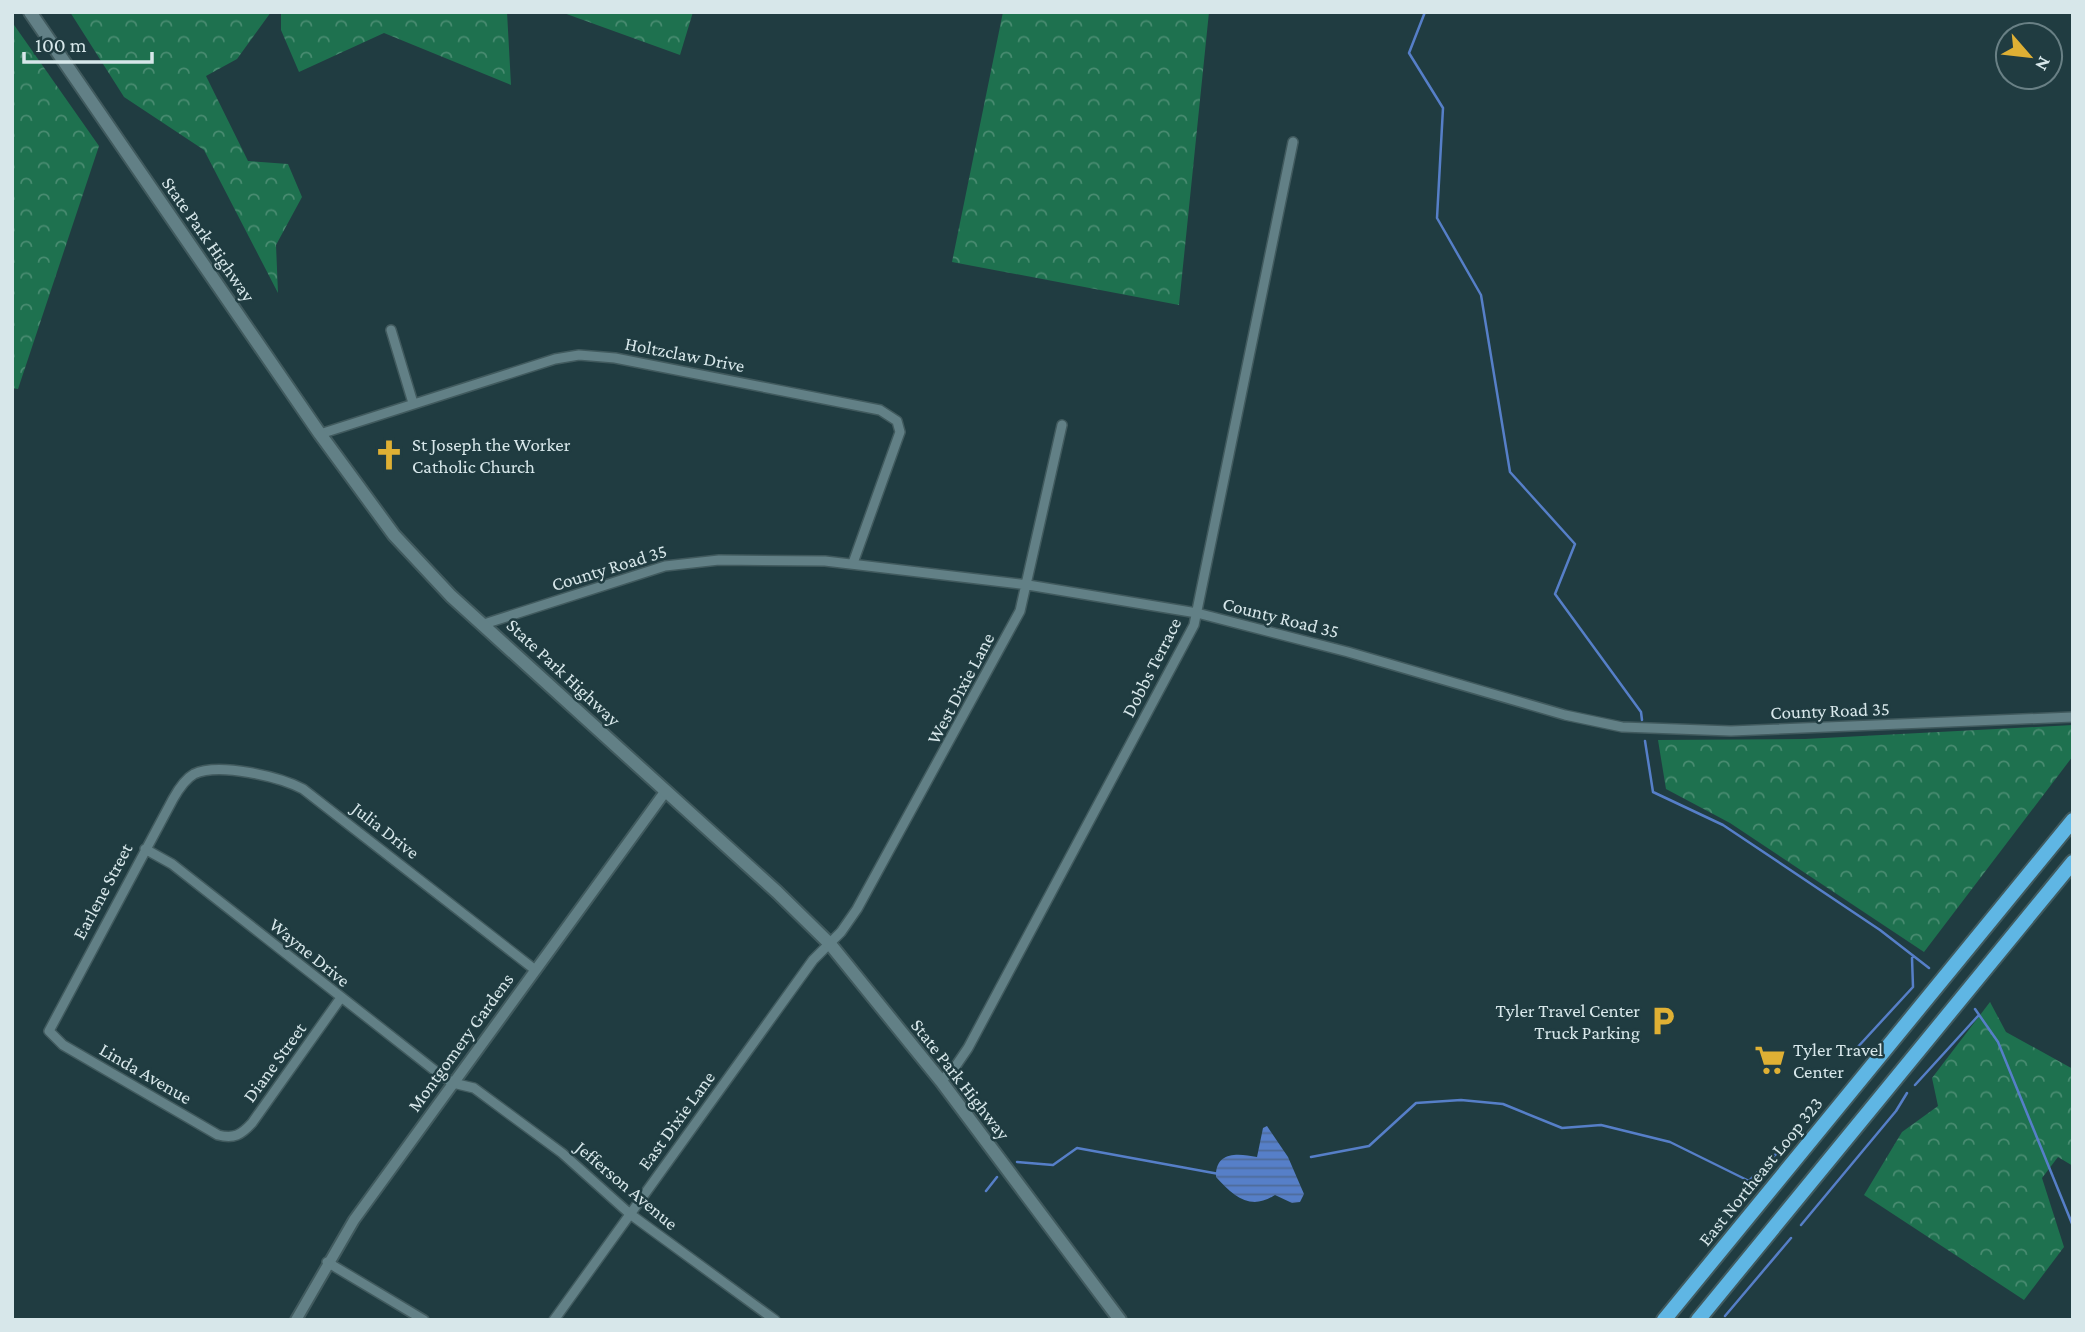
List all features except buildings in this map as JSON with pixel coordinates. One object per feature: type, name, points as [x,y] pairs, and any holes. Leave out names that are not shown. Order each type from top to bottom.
[{"type":"highway","name":"East Northeast Loop 323","points":[[1664,1320],[2073,820]]},
{"type":"highway","points":[[1676,1305],[1696,1320],[2073,862]]},
{"type":"highway","points":[[1801,1151],[1821,1168]]},
{"type":"main road","name":"State Park Highway","points":[[30,12],[320,434],[394,535],[452,596],[830,944],[940,1081],[1119,1320]]},
{"type":"street","name":"Dobbs Terrace","points":[[940,1081],[956,1067],[968,1048],[1197,613],[1293,142]]},
{"type":"street","points":[[391,330],[413,403]]},
{"type":"street","name":"Holtzclaw Drive","points":[[320,434],[555,359],[579,355],[615,358],[880,410],[897,421],[900,432],[853,564]]},
{"type":"street","name":"West Dixie Lane","points":[[830,944],[850,921],[907,822],[1020,611],[1062,425]]},
{"type":"street","name":"County Road 35","points":[[484,624],[648,571],[684,563],[784,560],[853,564],[1028,585],[1197,613],[1348,652],[1565,715],[1622,727],[1731,731],[2073,717]]},
{"type":"street","name":"Julia Drive","points":[[194,774],[220,770],[269,777],[303,789],[534,969]]},
{"type":"street","name":"Earlene Street","points":[[49,1031],[145,849],[183,784],[194,774]]},
{"type":"street","name":"Montgomery Gardens","points":[[296,1320],[327,1262],[534,969],[665,792]]},
{"type":"street","name":"Wayne Drive","points":[[145,849],[172,864],[340,999],[453,1083]]},
{"type":"street","name":"East Dixie Lane","points":[[554,1320],[813,960],[830,944]]},
{"type":"street","name":"Diane Street","points":[[230,1138],[241,1134],[252,1123],[340,999]]},
{"type":"street","name":"Linda Avenue","points":[[49,1031],[63,1045],[218,1135],[230,1138]]},
{"type":"street","name":"Jefferson Avenue","points":[[453,1083],[474,1088],[562,1153],[630,1214],[775,1320]]},
{"type":"street","points":[[327,1262],[424,1320]]},
{"type":"green space","points":[[70,12],[271,12],[237,59],[206,76],[248,161],[288,164],[302,197],[276,245],[278,293],[204,150],[124,97]]},
{"type":"green space","points":[[281,12],[507,12],[511,85],[384,33],[299,72],[281,30]]},
{"type":"green space","points":[[561,12],[693,12],[680,55]]},
{"type":"green space","points":[[1003,12],[1209,12],[1179,305],[952,262]]},
{"type":"green space","points":[[12,22],[99,146],[18,389],[12,388]]},
{"type":"green space","points":[[2073,725],[2073,756],[1924,952],[1730,823],[1666,789],[1658,740],[1805,739]]},
{"type":"green space","points":[[1990,1002],[2006,1032],[2073,1069],[2073,1166],[2058,1157],[2042,1178],[2064,1247],[2024,1300],[1864,1195],[1902,1132],[1938,1106],[1932,1078]]},
{"type":"water","points":[[1267,1126],[1288,1157],[1304,1194],[1300,1202],[1292,1203],[1275,1195],[1258,1202],[1243,1200],[1216,1177],[1219,1162],[1224,1158],[1235,1155],[1257,1157],[1263,1128]]},
{"type":"waterway","points":[[1425,12],[1409,53],[1443,108],[1437,218],[1481,295],[1510,472],[1575,544],[1555,594],[1641,712],[1642,720]]},
{"type":"waterway","points":[[1645,741],[1653,792],[1723,825],[1880,930],[1929,968]]},
{"type":"waterway","points":[[1855,1050],[1913,987],[1912,958]]},
{"type":"waterway","points":[[1975,1009],[1998,1042],[2073,1226]]},
{"type":"waterway","points":[[1915,1085],[1978,1016]]},
{"type":"waterway","points":[[1801,1225],[1896,1111],[1907,1093]]},
{"type":"waterway","points":[[1311,1157],[1369,1146],[1416,1103],[1461,1100],[1503,1104],[1562,1128],[1601,1125],[1670,1142],[1749,1181],[1779,1151]]},
{"type":"waterway","points":[[1017,1162],[1053,1165],[1077,1148],[1219,1174]]},
{"type":"waterway","points":[[986,1191],[997,1177]]},
{"type":"waterway","points":[[1725,1316],[1791,1238]]},
{"type":"place","name":"St Joseph the Worker Catholic Church","points":[[389,455]]},
{"type":"place","name":"Tyler Travel Center Truck Parking","points":[[1663,1021]]},
{"type":"place","name":"Tyler Travel Center","points":[[1770,1060]]}]
